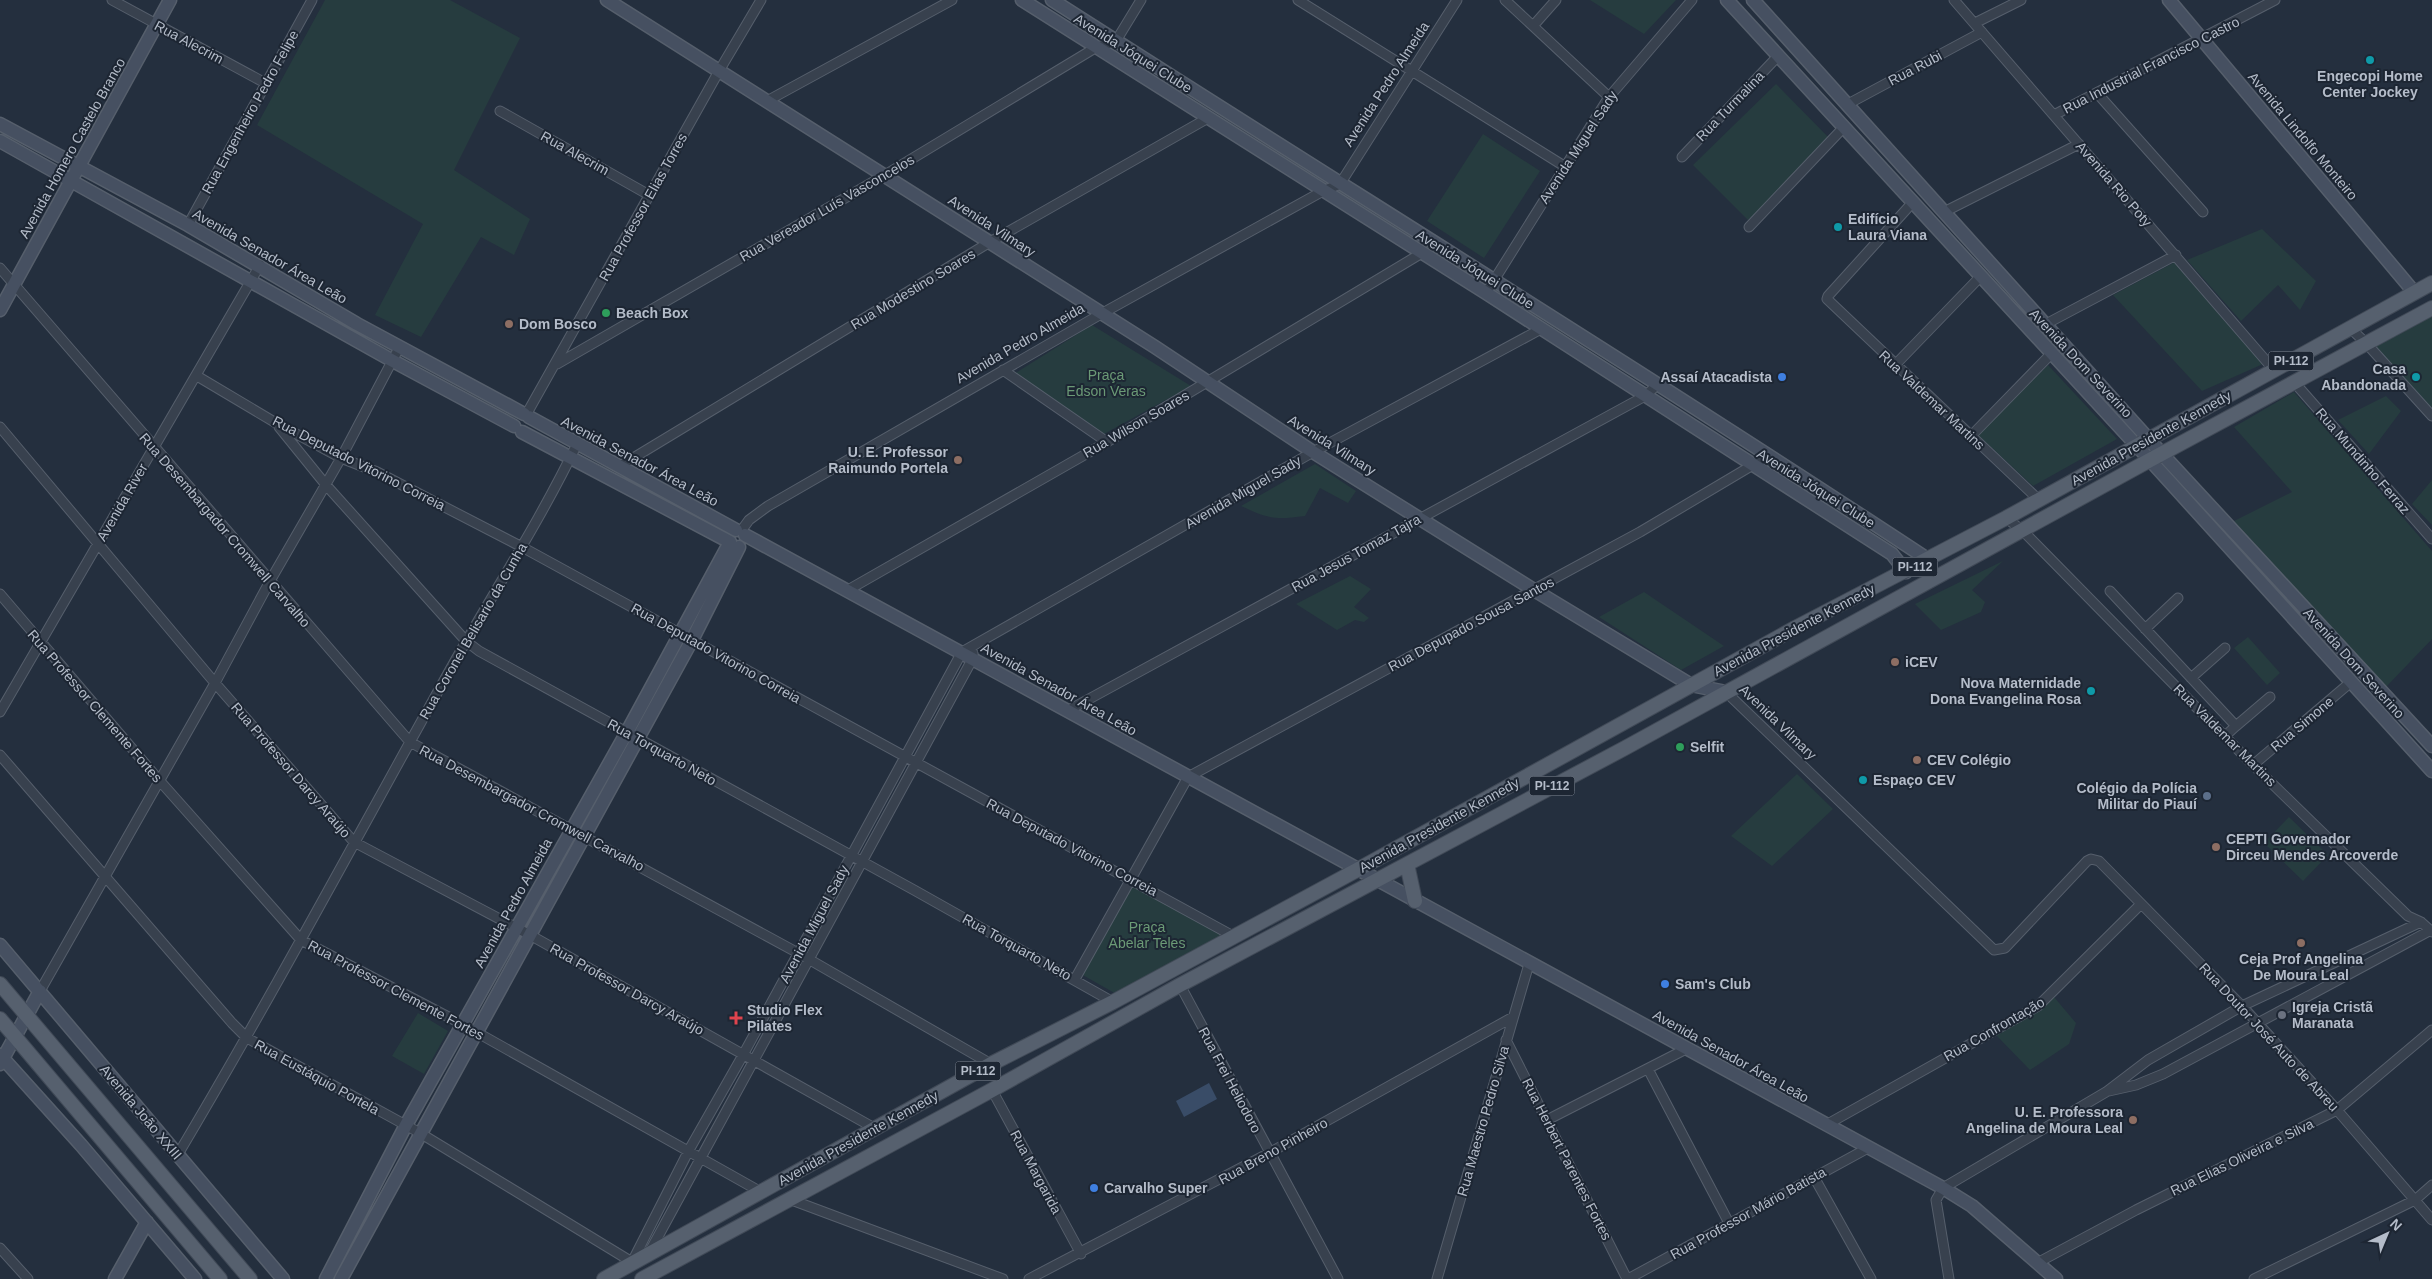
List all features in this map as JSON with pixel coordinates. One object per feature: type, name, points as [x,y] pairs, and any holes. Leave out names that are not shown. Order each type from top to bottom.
[{"type":"main road","name":"Avenida Presidente Kennedy","points":[[604,1279],[991,1064],[1113,1002],[1357,870],[1795,628],[1929,560],[2150,440],[2432,282]]},
{"type":"main road","name":"PI-112","points":[[2156,457],[2432,308]]},
{"type":"main road","name":"Avenida Presidente Kennedy","points":[[642,1279],[992,1090],[1180,985],[1726,692],[2156,457]]},
{"type":"main road","points":[[1407,864],[1414,901]]},
{"type":"main road","name":"Avenida João XXIII","points":[[0,984],[250,1279]]},
{"type":"main road","points":[[0,1019],[220,1279]]},
{"type":"street","name":"Rua Alecrim","points":[[112,0],[267,84]]},
{"type":"street","name":"Avenida Homero Castelo Branco","points":[[0,310],[170,0]]},
{"type":"street","name":"Rua Engenheiro Pedro Felipe","points":[[188,225],[312,0]]},
{"type":"street","name":"Avenida Vilmary","points":[[607,0],[990,242],[1313,452],[1534,590],[1691,685],[1726,692],[1989,948],[1994,950],[2005,948],[2086,861],[2091,859],[2099,861]]},
{"type":"street","name":"Rua Professor Elias Torres","points":[[526,416],[557,364],[719,71],[761,0]]},
{"type":"street","points":[[768,101],[952,0]]},
{"type":"street","name":"Avenida Jóquei Clube","points":[[1022,0],[1095,48],[1486,293],[1892,554],[1906,572]]},
{"type":"street","name":"Avenida Jóquei Clube","points":[[1052,0],[1340,184],[1495,279],[1657,385],[1790,468],[1929,560]]},
{"type":"street","points":[[1116,41],[1141,0]]},
{"type":"street","points":[[1298,0],[1411,73],[1564,166]]},
{"type":"street","name":"Avenida Pedro Almeida","points":[[341,1279],[584,836],[633,735],[687,638],[734,545],[745,542],[741,532],[749,520],[768,506],[1101,314],[1323,191],[1340,184],[1457,0]]},
{"type":"street","points":[[1505,0],[1609,97]]},
{"type":"street","points":[[1533,26],[1556,0]]},
{"type":"street","name":"Avenida Miguel Sady","points":[[1486,293],[1609,97],[1692,0]]},
{"type":"street","name":"Avenida Dom Severino","points":[[1727,0],[2137,446],[2156,457],[2432,746]]},
{"type":"street","name":"Avenida Dom Severino","points":[[1753,0],[2150,440],[2156,457],[2351,682],[2432,771]]},
{"type":"street","name":"Avenida Rio Poty","points":[[1954,0],[2274,370]]},
{"type":"street","points":[[1975,23],[2021,0]]},
{"type":"street","name":"Avenida Lindolfo Monteiro","points":[[2169,0],[2414,292]]},
{"type":"street","name":"Rua Industrial Francisco Castro","points":[[2054,115],[2274,0]]},
{"type":"street","name":"Rua Rubi","points":[[1848,104],[1982,32]]},
{"type":"street","name":"Rua Vereador Luís Vasconcelos","points":[[557,364],[885,175],[1095,48],[1116,41]]},
{"type":"street","name":"Rua Turmalina","points":[[1682,157],[1778,56]]},
{"type":"street","points":[[2097,93],[2203,212]]},
{"type":"street","name":"Rua Alecrim","points":[[500,111],[650,195]]},
{"type":"street","name":"Rua Modestino Soares","points":[[620,466],[990,242],[1208,118]]},
{"type":"street","name":"Avenida Senador Área Leão","points":[[0,124],[79,165],[260,265],[399,348],[848,590],[969,652],[1067,711],[1826,1126],[1943,1188],[1972,1206],[2039,1262],[2056,1279]]},
{"type":"street","points":[[1749,227],[1844,127]]},
{"type":"street","name":"Avenida Senador Área Leão","points":[[0,141],[252,280],[393,361],[734,545]]},
{"type":"street","points":[[1944,212],[2079,144]]},
{"type":"street","name":"Rua Valdemar Martins","points":[[1913,202],[1827,299],[1895,366],[2039,500]]},
{"type":"street","name":"Rua Wilson Soares","points":[[848,590],[1107,442],[1422,254]]},
{"type":"street","points":[[2046,324],[2176,255]]},
{"type":"street","name":"Avenida River","points":[[0,712],[260,265]]},
{"type":"street","name":"Rua Desembargador Cromwell Carvalho","points":[[0,268],[410,742],[809,959],[991,1064]]},
{"type":"street","points":[[1895,366],[1981,276]]},
{"type":"street","name":"Avenida Miguel Sady","points":[[632,1262],[689,1150],[904,756],[969,652],[1313,452],[1541,329]]},
{"type":"street","points":[[2351,329],[2432,416]]},
{"type":"street","points":[[195,1279],[147,1222],[1,1059],[106,877],[270,581],[326,485],[399,348]]},
{"type":"street","points":[[1971,436],[2052,353]]},
{"type":"street","points":[[1003,370],[1107,442]]},
{"type":"street","name":"Rua Deputado Vitorino Correia","points":[[197,376],[341,458],[386,476],[522,547],[917,764],[1132,879],[1233,936]]},
{"type":"street","name":"Rua Mundinho Ferraz","points":[[2294,382],[2432,539]]},
{"type":"street","name":"Rua Jesus Tomaz Tajra","points":[[1067,711],[1645,396],[1657,385]]},
{"type":"street","points":[[518,429],[516,417],[526,416]]},
{"type":"street","name":"Rua Torquarto Neto","points":[[276,422],[326,485],[466,641],[508,668],[862,861],[1113,1002]]},
{"type":"street","name":"Rua Professor Darcy Araújo","points":[[0,427],[215,683],[354,842],[516,927],[876,1128]]},
{"type":"street","name":"Rua Coronel Belisario da Cunha","points":[[177,1156],[247,1038],[466,641],[522,547],[577,444]]},
{"type":"street","name":"Rua Depupado Sousa Santos","points":[[1188,777],[1640,532],[1768,456]]},
{"type":"street","name":"Rua Valdemar Martins","points":[[2006,518],[2023,531],[2253,765],[2408,916],[2428,926]]},
{"type":"street","points":[[2110,591],[2236,726]]},
{"type":"street","name":"Rua Professor Clemente Fortes","points":[[0,594],[159,780],[301,940],[476,1031],[761,1192]]},
{"type":"street","points":[[2145,629],[2178,598]]},
{"type":"street","points":[[2191,678],[2225,648]]},
{"type":"street","name":"Avenida Miguel Sady","points":[[648,1254],[862,861],[917,764],[969,652]]},
{"type":"street","name":"Rua Simone","points":[[2253,765],[2351,682]]},
{"type":"street","points":[[2225,736],[2270,697]]},
{"type":"street","name":"Avenida Pedro Almeida","points":[[326,1279],[406,1126],[516,927],[571,830],[633,735]]},
{"type":"street","name":"Rua Eustáquio Portela","points":[[0,755],[247,1038],[420,1133],[632,1262]]},
{"type":"street","points":[[1075,979],[1188,777]]},
{"type":"street","name":"Rua Doutor José Auto de Abreu","points":[[2099,861],[2258,1023],[2337,1110],[2432,1220]]},
{"type":"street","name":"Rua Confrontação","points":[[1826,1126],[2038,1006],[2141,904]]},
{"type":"street","points":[[1949,1279],[1936,1200],[1943,1188],[2106,1092],[2148,1060],[2242,1006],[2428,926]]},
{"type":"street","points":[[2106,1092],[2136,1085],[2163,1074],[2258,1023],[2428,926]]},
{"type":"street","name":"Avenida João XXIII","points":[[0,945],[283,1279]]},
{"type":"street","name":"Rua Maestro Pedro Silva","points":[[1437,1279],[1529,964]]},
{"type":"street","name":"Rua Frei Heliodoro","points":[[1180,985],[1269,1154],[1338,1279]]},
{"type":"street","name":"Rua Breno Pinheiro","points":[[1029,1279],[1081,1254],[1269,1154],[1513,1017]]},
{"type":"street","name":"Rua Elias Oliveira e Silva","points":[[2039,1262],[2136,1210],[2337,1110],[2432,1030]]},
{"type":"street","name":"Rua Herbert Parentes Fortes","points":[[1506,1040],[1628,1279]]},
{"type":"street","points":[[1547,1120],[1686,1049]]},
{"type":"street","points":[[1648,1070],[1729,1223]]},
{"type":"street","name":"Rua Margarida","points":[[992,1090],[1081,1254]]},
{"type":"street","name":"Rua Professor Mário Batista","points":[[1628,1279],[1868,1148]]},
{"type":"street","points":[[1814,1177],[1871,1279]]},
{"type":"street","points":[[2254,1279],[2415,1200],[2432,1185]]},
{"type":"street","points":[[789,1199],[1003,1279]]},
{"type":"street","points":[[115,1279],[147,1222]]},
{"type":"street","points":[[0,1248],[28,1279]]},
{"type":"green space","points":[[325,0],[450,0],[520,38],[454,170],[530,219],[514,255],[481,237],[421,337],[375,315],[423,224],[257,125]]},
{"type":"green space","points":[[1590,0],[1676,0],[1644,34]]},
{"type":"green space","points":[[1776,84],[1830,139],[1748,220],[1693,165]]},
{"type":"green space","points":[[1483,134],[1540,171],[1484,258],[1427,221]]},
{"type":"green space","points":[[2262,229],[2316,281],[2300,310],[2278,285],[2241,321],[2187,260]]},
{"type":"green space","points":[[2175,262],[2263,364],[2202,391],[2113,295]]},
{"type":"green space","name":"Casa Abandonada","points":[[2432,308],[2432,411],[2366,343]]},
{"type":"green space","name":"Praça Edson Veras","points":[[1092,325],[1191,386],[1104,434],[1014,374]]},
{"type":"green space","points":[[2048,365],[2117,439],[2033,486],[1978,435]]},
{"type":"green space","points":[[2294,392],[2432,551],[2432,639],[2386,687],[2234,521],[2292,492],[2234,427]]},
{"type":"green space","points":[[2386,396],[2401,411],[2369,454],[2338,420]]},
{"type":"green space","points":[[1315,464],[1356,491],[1348,503],[1320,488],[1305,516],[1272,517],[1259,514],[1241,506]]},
{"type":"green space","points":[[2432,480],[2432,525],[2412,504]]},
{"type":"green space","points":[[2003,561],[1972,590],[1985,602],[1981,612],[1941,630],[1915,604]]},
{"type":"green space","points":[[1350,576],[1371,589],[1354,607],[1369,618],[1364,622],[1355,620],[1337,630],[1296,604]]},
{"type":"green space","points":[[1644,592],[1724,646],[1681,670],[1599,617]]},
{"type":"green space","points":[[2248,637],[2280,673],[2267,685],[2234,648]]},
{"type":"green space","points":[[1797,774],[1833,809],[1772,866],[1731,836]]},
{"type":"green space","points":[[2289,817],[2328,855],[2303,881],[2264,843]]},
{"type":"green space","name":"Praça Abelar Teles","points":[[1132,879],[1233,936],[1118,995],[1081,974]]},
{"type":"green space","points":[[2054,997],[2076,1023],[2069,1044],[2030,1070],[1996,1035],[2044,1006]]},
{"type":"green space","points":[[418,1013],[448,1031],[424,1074],[392,1056]]},
{"type":"water","points":[[1209,1083],[1217,1099],[1184,1117],[1176,1101]]},
{"type":"place","name":"Engecopi Home Center Jockey","points":[[2370,60]]},
{"type":"place","name":"Edifício Laura Viana","points":[[1838,227]]},
{"type":"place","name":"Beach Box","points":[[606,313]]},
{"type":"place","name":"Dom Bosco","points":[[509,324]]},
{"type":"place","name":"Assaí Atacadista","points":[[1782,377]]},
{"type":"place","name":"Casa Abandonada","points":[[2416,377]]},
{"type":"place","name":"U. E. Professor Raimundo Portela","points":[[958,460]]},
{"type":"place","name":"iCEV","points":[[1895,662]]},
{"type":"place","name":"Nova Maternidade Dona Evangelina Rosa","points":[[2091,691]]},
{"type":"place","name":"Selfit","points":[[1680,747]]},
{"type":"place","name":"CEV Colégio","points":[[1917,760]]},
{"type":"place","name":"Espaço CEV","points":[[1863,780]]},
{"type":"place","name":"Colégio da Polícia Militar do Piauí","points":[[2207,796]]},
{"type":"place","name":"CEPTI Governador Dirceu Mendes Arcoverde","points":[[2216,847]]},
{"type":"place","name":"Ceja Prof Angelina De Moura Leal","points":[[2301,943]]},
{"type":"place","name":"Sam's Club","points":[[1665,984]]},
{"type":"place","name":"Igreja Cristã Maranata","points":[[2282,1015]]},
{"type":"place","name":"Studio Flex Pilates","points":[[736,1018]]},
{"type":"place","name":"U. E. Professora Angelina de Moura Leal","points":[[2133,1120]]},
{"type":"place","name":"Carvalho Super","points":[[1094,1188]]}]
